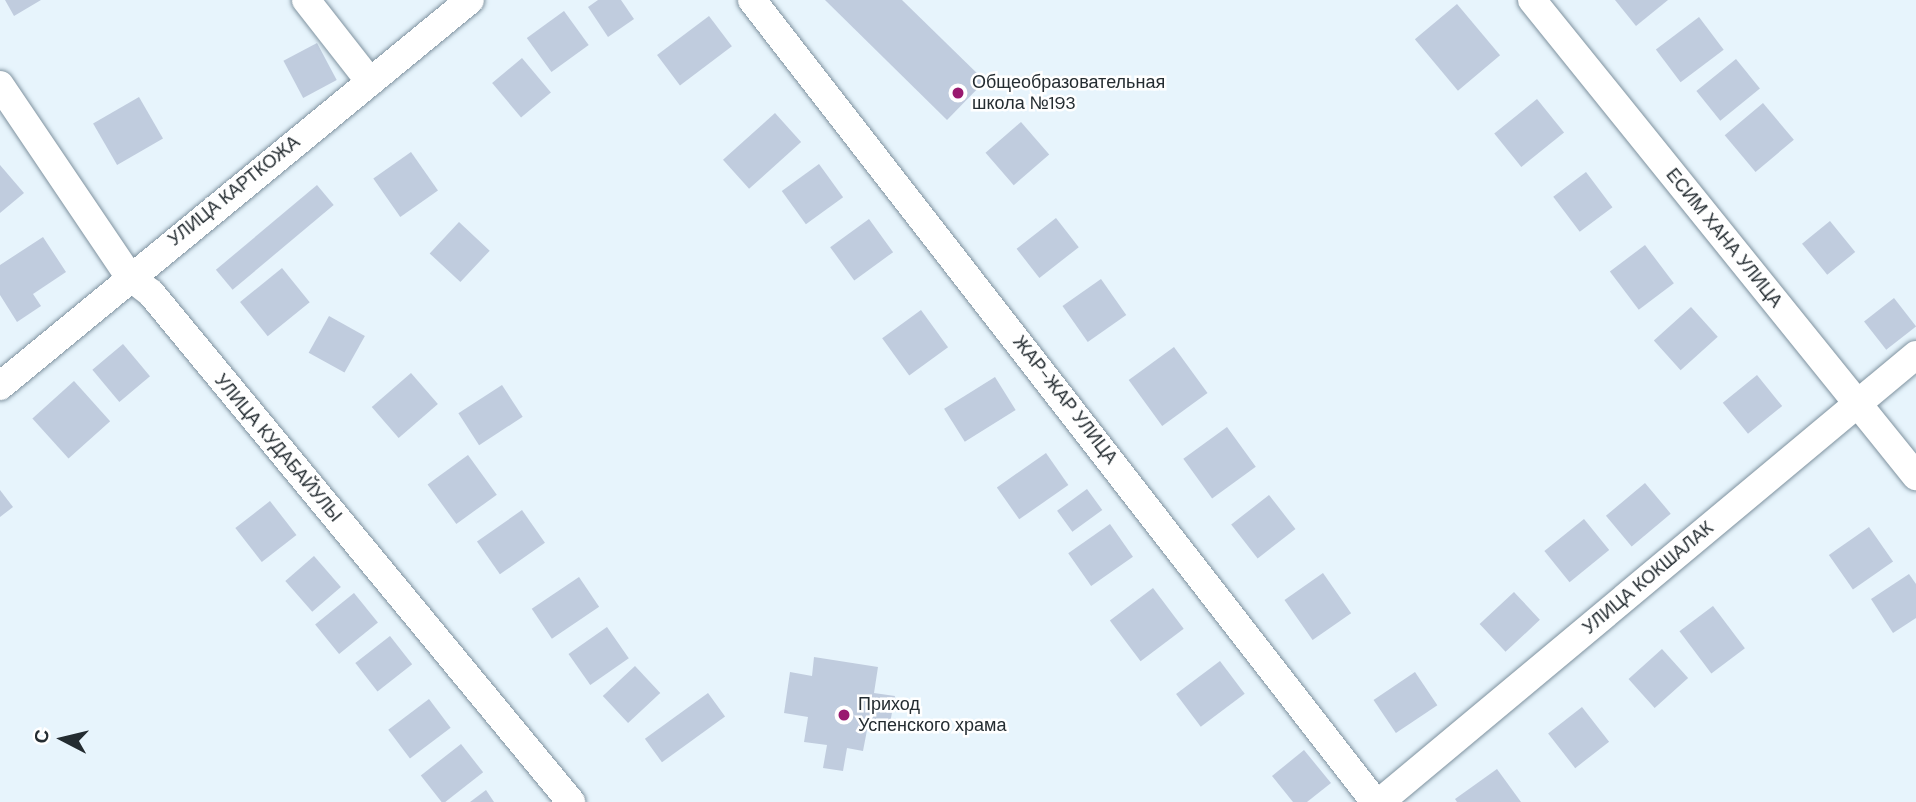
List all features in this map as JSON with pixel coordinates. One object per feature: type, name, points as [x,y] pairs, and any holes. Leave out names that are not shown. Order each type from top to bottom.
[{"type":"street","points":[[306,0],[370,82]]},
{"type":"street","name":"УЛИЦА КАРТКОЖА","points":[[0,386],[129,276],[470,0]]},
{"type":"street","name":"ЖАР-ЖАР УЛИЦА","points":[[752,0],[1378,802]]},
{"type":"street","name":"ЕСИМ ХАНА УЛИЦА","points":[[1532,0],[1916,476]]},
{"type":"street","name":"УЛИЦА КУДАБАЙУЛЫ","points":[[0,85],[129,276],[150,293],[571,802]]},
{"type":"street","name":"УЛИЦА КОКШАЛАК","points":[[1378,802],[1916,355]]},
{"type":"building","points":[[5,0],[41,0],[14,16]]},
{"type":"building","points":[[598,0],[621,0],[634,19],[608,37],[588,7]]},
{"type":"building","points":[[825,0],[902,0],[985,81],[947,120]]},
{"type":"building","points":[[1615,0],[1668,0],[1636,26]]},
{"type":"building","points":[[1457,4],[1500,55],[1458,91],[1415,39]]},
{"type":"building","points":[[564,11],[589,45],[551,72],[527,38]]},
{"type":"building","points":[[709,16],[732,46],[680,85],[657,55]]},
{"type":"building","points":[[1699,17],[1724,50],[1681,82],[1656,49]]},
{"type":"building","points":[[317,43],[337,80],[303,98],[283,61]]},
{"type":"building","points":[[522,58],[551,92],[521,118],[492,83]]},
{"type":"building","points":[[1736,59],[1760,89],[1720,121],[1696,91]]},
{"type":"building","points":[[139,97],[163,139],[117,165],[93,124]]},
{"type":"building","points":[[1537,99],[1564,132],[1521,167],[1494,134]]},
{"type":"building","points":[[1763,103],[1794,140],[1756,172],[1725,135]]},
{"type":"building","points":[[775,113],[801,142],[749,189],[723,160]]},
{"type":"building","points":[[1021,122],[1049,154],[1014,185],[986,153]]},
{"type":"building","points":[[411,152],[438,191],[400,217],[373,178]]},
{"type":"building","points":[[819,164],[843,197],[806,224],[782,191]]},
{"type":"building","points":[[0,165],[24,193],[0,213]]},
{"type":"building","points":[[1586,172],[1612,207],[1580,232],[1553,197]]},
{"type":"building","points":[[317,185],[334,205],[233,290],[216,270]]},
{"type":"building","points":[[1056,218],[1079,247],[1039,278],[1017,249]]},
{"type":"building","points":[[869,219],[893,252],[854,280],[830,247]]},
{"type":"building","points":[[1830,221],[1855,252],[1827,275],[1802,244]]},
{"type":"building","points":[[459,222],[490,251],[460,282],[430,253]]},
{"type":"building","points":[[43,237],[66,272],[33,294],[41,306],[17,322],[0,295],[0,265]]},
{"type":"building","points":[[1645,245],[1674,283],[1639,310],[1610,271]]},
{"type":"building","points":[[282,268],[310,302],[268,336],[240,302]]},
{"type":"building","points":[[1101,279],[1126,315],[1088,342],[1062,306]]},
{"type":"building","points":[[1894,298],[1916,326],[1886,350],[1864,321]]},
{"type":"building","points":[[1691,307],[1718,337],[1681,370],[1654,340]]},
{"type":"building","points":[[921,310],[948,347],[909,375],[882,338]]},
{"type":"building","points":[[329,316],[365,336],[344,373],[309,353]]},
{"type":"building","points":[[123,344],[150,376],[119,402],[92,370]]},
{"type":"building","points":[[1174,347],[1208,393],[1162,426],[1129,380]]},
{"type":"building","points":[[411,373],[438,404],[399,438],[372,407]]},
{"type":"building","points":[[1757,375],[1782,406],[1748,434],[1723,403]]},
{"type":"building","points":[[995,377],[1016,410],[965,442],[944,409]]},
{"type":"building","points":[[74,381],[110,421],[69,459],[32,418]]},
{"type":"building","points":[[502,385],[523,417],[479,445],[458,413]]},
{"type":"building","points":[[1227,427],[1256,467],[1212,498],[1183,459]]},
{"type":"building","points":[[1046,453],[1068,485],[1019,519],[997,487]]},
{"type":"building","points":[[468,455],[497,495],[456,524],[428,484]]},
{"type":"building","points":[[1645,483],[1671,514],[1632,546],[1606,516]]},
{"type":"building","points":[[1087,489],[1102,510],[1072,532],[1057,511]]},
{"type":"building","points":[[0,490],[13,507],[0,517]]},
{"type":"building","points":[[1269,495],[1295,529],[1258,558],[1231,525]]},
{"type":"building","points":[[270,501],[296,535],[262,562],[235,528]]},
{"type":"building","points":[[522,510],[545,543],[500,574],[477,542]]},
{"type":"building","points":[[1584,519],[1609,550],[1570,582],[1544,551]]},
{"type":"building","points":[[1110,524],[1133,557],[1091,586],[1068,553]]},
{"type":"building","points":[[1869,527],[1893,561],[1853,590],[1829,555]]},
{"type":"building","points":[[314,556],[341,587],[312,612],[285,581]]},
{"type":"building","points":[[1323,573],[1351,613],[1313,640],[1284,600]]},
{"type":"building","points":[[1909,574],[1916,584],[1916,618],[1893,633],[1871,599]]},
{"type":"building","points":[[579,577],[599,607],[552,639],[532,609]]},
{"type":"building","points":[[1153,588],[1184,629],[1141,661],[1110,620]]},
{"type":"building","points":[[1514,592],[1540,620],[1506,652],[1480,624]]},
{"type":"building","points":[[354,593],[378,623],[339,654],[315,624]]},
{"type":"building","points":[[1713,606],[1745,648],[1711,674],[1679,631]]},
{"type":"building","points":[[607,627],[629,658],[590,685],[568,654]]},
{"type":"building","points":[[390,636],[412,664],[377,691],[355,663]]},
{"type":"building","points":[[1662,649],[1688,678],[1655,708],[1629,679]]},
{"type":"building","name":"Приход Успенского храма","points":[[814,657],[878,667],[874,693],[895,696],[889,729],[868,725],[863,751],[847,748],[843,771],[823,768],[827,745],[804,742],[808,717],[784,713],[790,672],[812,676]]},
{"type":"building","points":[[1220,661],[1245,694],[1201,727],[1176,694]]},
{"type":"building","points":[[635,666],[660,693],[628,723],[603,696]]},
{"type":"building","points":[[1415,672],[1437,705],[1396,733],[1374,700]]},
{"type":"building","points":[[708,693],[725,716],[662,762],[645,739]]},
{"type":"building","points":[[429,699],[451,728],[410,758],[388,730]]},
{"type":"building","points":[[1582,707],[1609,742],[1575,768],[1548,733]]},
{"type":"building","points":[[461,744],[483,772],[445,802],[442,802],[421,775]]},
{"type":"building","points":[[1304,750],[1331,783],[1307,802],[1293,802],[1272,776]]},
{"type":"building","points":[[1497,769],[1521,802],[1457,802],[1455,799]]},
{"type":"building","points":[[486,790],[494,802],[470,802]]},
{"type":"place","name":"Общеобразовательная школа №193","points":[[958,93]]},
{"type":"place","name":"Приход Успенского храма","points":[[844,715]]}]
